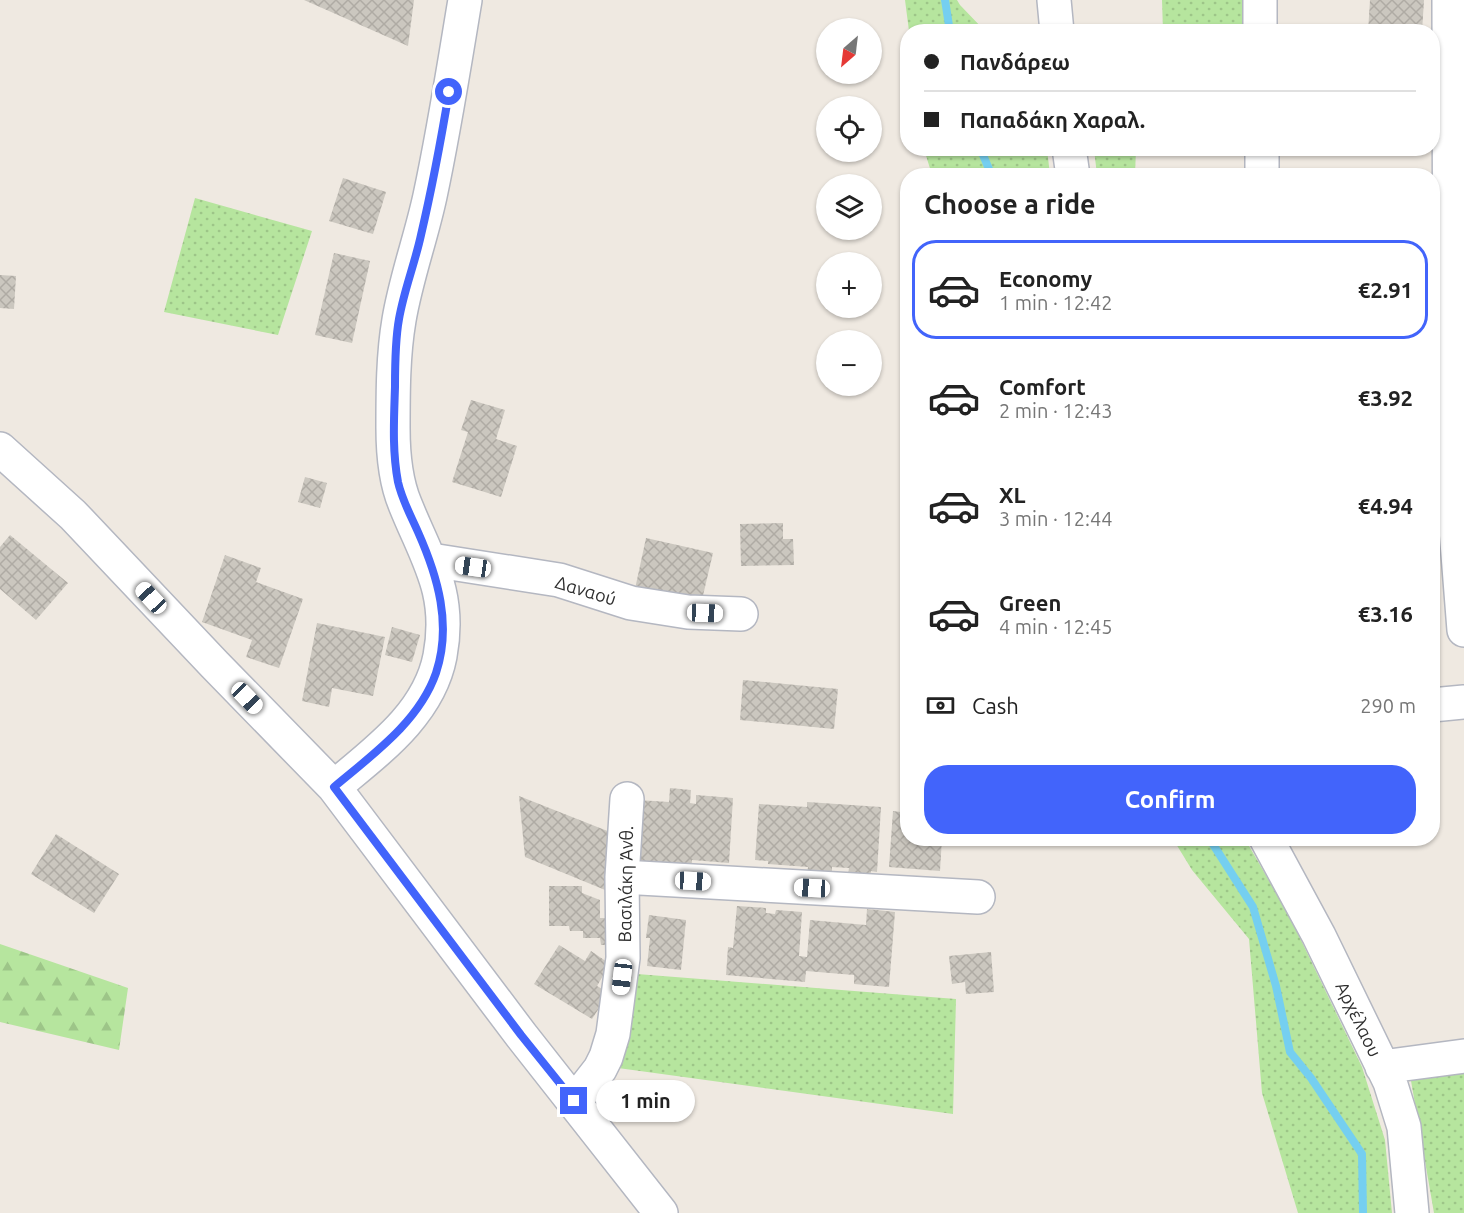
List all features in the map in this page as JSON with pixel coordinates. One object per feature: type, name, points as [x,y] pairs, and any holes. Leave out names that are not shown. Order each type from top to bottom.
[{"type":"street","points":[[334,787],[397,732],[419,705],[436,673],[442,639],[443,620],[437,580],[431,560],[398,484],[393,428],[395,358],[399,320],[421,238],[440,148],[465,0]]},
{"type":"street","points":[[1054,0],[1056,24]]},
{"type":"street","points":[[1260,0],[1260,24]]},
{"type":"street","points":[[1449,0],[1449,231],[1457,409],[1450,491],[1464,630]]},
{"type":"street","points":[[0,449],[73,515],[214,665],[334,787],[514,1026],[661,1213]]},
{"type":"street","name":"Δαναού","points":[[431,560],[559,580],[631,603],[688,612],[741,614]]},
{"type":"street","points":[[1440,704],[1464,702]]},
{"type":"street","name":"Βασιλάκη Άνθ.","points":[[574,1101],[600,1069],[613,1034],[623,958],[622,877],[627,799]]},
{"type":"street","name":"Αρχέλαου","points":[[1270,846],[1319,936],[1393,1090],[1404,1127],[1412,1213]]},
{"type":"street","points":[[622,877],[978,897]]},
{"type":"street","points":[[1382,1066],[1464,1056]]},
{"type":"green space","points":[[905,0],[957,0],[978,24],[908,24]]},
{"type":"green space","points":[[1162,0],[1242,0],[1243,24],[1163,24]]},
{"type":"green space","points":[[926,156],[1048,156],[1049,168],[930,168]]},
{"type":"green space","points":[[1095,156],[1136,156],[1135,168],[1096,168]]},
{"type":"green space","points":[[195,198],[312,231],[278,335],[164,312]]},
{"type":"green space","points":[[1177,846],[1249,846],[1290,917],[1362,1067],[1385,1140],[1392,1213],[1298,1213],[1262,1093],[1249,939],[1192,870]]},
{"type":"green space","points":[[0,944],[128,988],[119,1050],[0,1022]]},
{"type":"green space","points":[[637,974],[956,999],[953,1114],[618,1068]]},
{"type":"green space","points":[[1464,1068],[1464,1213],[1434,1213],[1410,1075]]},
{"type":"building","points":[[304,0],[414,0],[408,46]]},
{"type":"building","points":[[1370,0],[1424,0],[1422,24],[1368,24]]},
{"type":"building","points":[[343,178],[386,192],[373,234],[329,221]]},
{"type":"building","points":[[334,253],[370,261],[352,343],[315,335]]},
{"type":"building","points":[[0,275],[16,276],[14,309],[0,308]]},
{"type":"building","points":[[471,400],[505,410],[496,439],[517,446],[501,497],[452,482],[468,432],[461,430]]},
{"type":"building","points":[[305,477],[327,483],[320,508],[298,502]]},
{"type":"building","points":[[783,523],[783,539],[793,539],[794,565],[741,566],[740,524]]},
{"type":"building","points":[[10,535],[68,583],[36,620],[0,589],[0,547]]},
{"type":"building","points":[[646,538],[713,553],[701,604],[635,589]]},
{"type":"building","points":[[225,555],[261,568],[256,582],[303,599],[279,668],[246,657],[252,640],[202,622]]},
{"type":"building","points":[[317,623],[385,637],[373,696],[332,688],[329,707],[302,701]]},
{"type":"building","points":[[392,627],[420,635],[412,662],[385,655]]},
{"type":"building","points":[[743,680],[838,689],[834,729],[740,720]]},
{"type":"building","points":[[670,788],[691,790],[690,803],[696,804],[696,795],[733,798],[729,863],[692,860],[691,876],[633,872],[638,800],[669,802]]},
{"type":"building","points":[[519,796],[610,832],[610,892],[525,857]]},
{"type":"building","points":[[807,802],[881,807],[877,872],[871,871],[870,877],[848,875],[849,868],[832,867],[832,875],[807,873],[808,867],[768,864],[768,861],[755,860],[759,804],[807,807]]},
{"type":"building","points":[[893,811],[900,812],[900,846],[942,846],[940,871],[889,867]]},
{"type":"building","points":[[56,834],[119,874],[94,913],[31,874]]},
{"type":"building","points":[[549,886],[582,886],[582,893],[600,900],[600,918],[610,918],[610,945],[601,945],[600,938],[583,938],[583,931],[570,931],[569,926],[549,926]]},
{"type":"building","points":[[737,906],[766,908],[766,913],[775,914],[776,910],[802,912],[799,956],[807,957],[810,920],[866,925],[867,909],[895,912],[889,987],[854,984],[854,975],[806,971],[805,982],[726,975],[728,947],[733,948]]},
{"type":"building","points":[[649,915],[686,920],[681,970],[647,966],[650,938],[646,938]]},
{"type":"building","points":[[559,945],[585,961],[591,951],[610,964],[597,986],[609,993],[592,1019],[534,984]]},
{"type":"building","points":[[991,952],[994,992],[966,994],[965,982],[952,984],[949,956]]},
{"type":"waterway","points":[[945,0],[949,24]]},
{"type":"waterway","points":[[983,156],[989,168]]},
{"type":"waterway","points":[[1214,846],[1253,907],[1276,986],[1290,1052],[1311,1078],[1362,1154],[1363,1213]]},
{"type":"route","points":[[449,92],[421,238],[410,272],[399,320],[395,358],[393,428],[398,484],[431,560],[441,599],[443,620],[440,657],[429,689],[410,717],[382,746],[334,787],[521,1035],[574,1101]]}]
